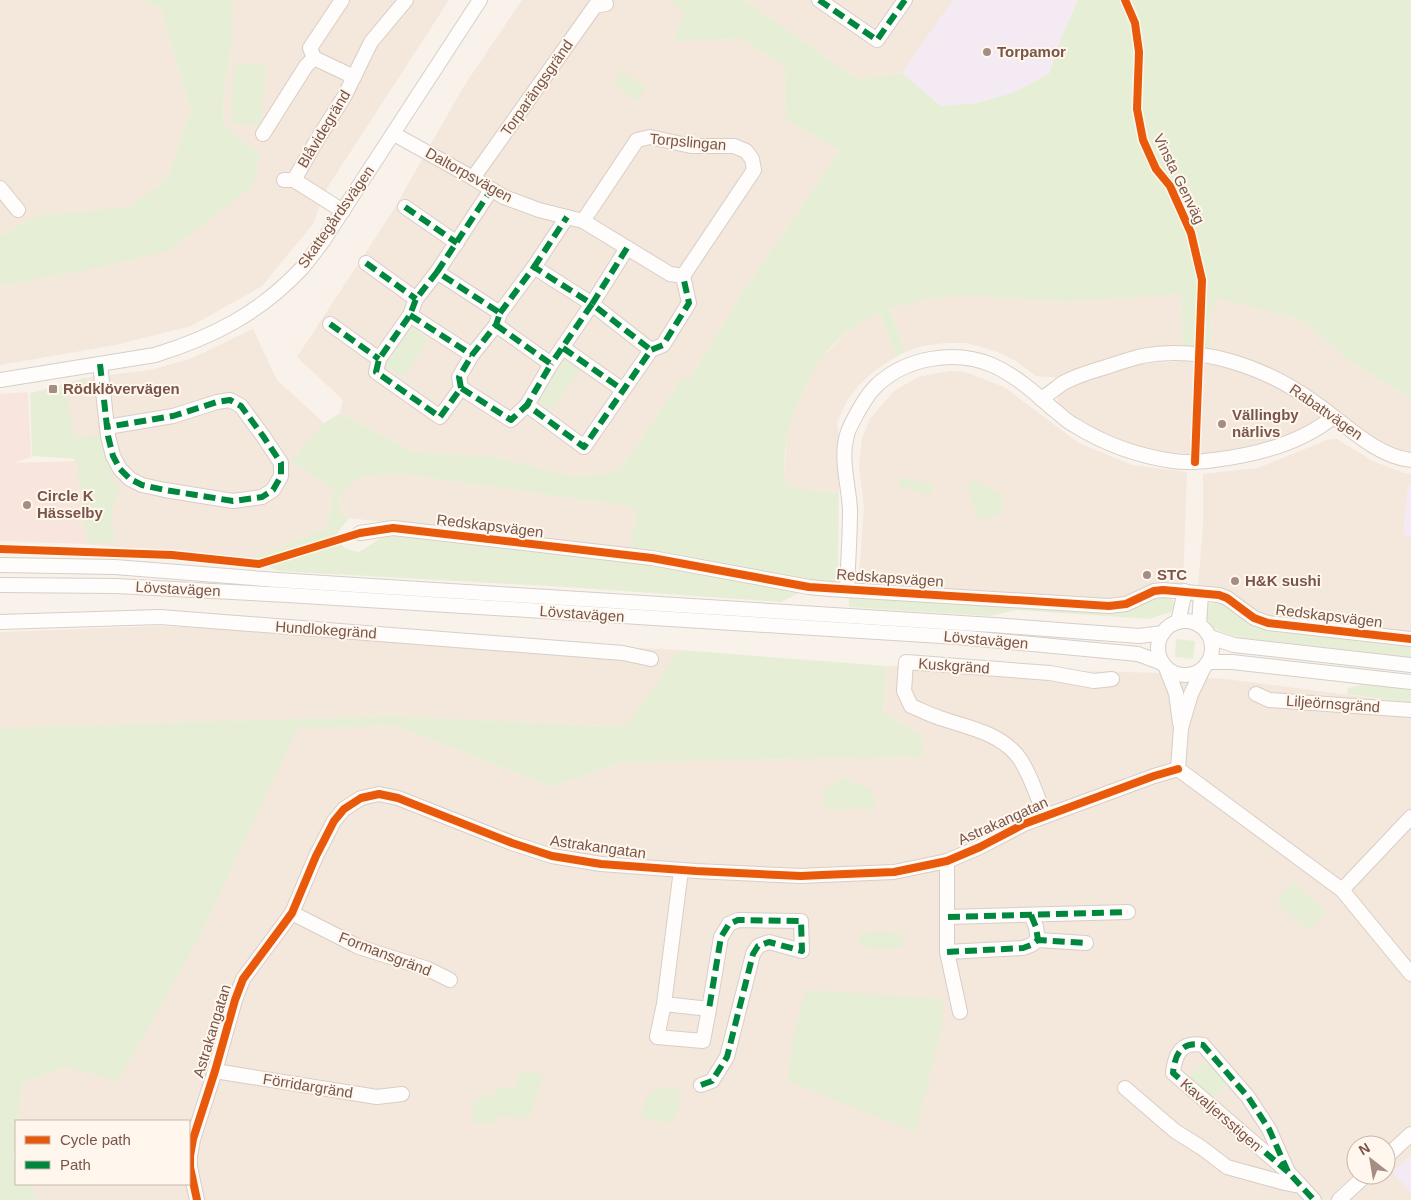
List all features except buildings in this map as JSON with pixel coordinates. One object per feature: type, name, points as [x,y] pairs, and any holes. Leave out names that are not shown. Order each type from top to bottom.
[{"type":"street","points":[[263,134],[306,66],[314,58],[310,48],[342,0]]},
{"type":"street","name":"Blåvidegränd","points":[[344,211],[289,180],[344,97],[371,42],[406,0]]},
{"type":"street","name":"Skattegårdsvägen","points":[[0,380],[155,355],[180,348],[232,324],[281,289],[323,241],[344,211],[480,0]]},
{"type":"street","points":[[819,0],[877,40],[905,0]]},
{"type":"street","name":"Torparängsgränd","points":[[473,178],[595,6],[606,4]]},
{"type":"street","name":"Blåvidegränd","points":[[314,58],[354,77]]},
{"type":"street","name":"Daltorpsvägen","points":[[394,134],[504,197],[539,210],[583,221],[670,274],[684,276]]},
{"type":"street","name":"Torpslingan","points":[[583,221],[637,140],[650,137],[691,146],[734,146],[746,151],[752,159],[754,170],[684,276]]},
{"type":"street","points":[[0,188],[18,210]]},
{"type":"street","points":[[492,190],[437,272],[416,299],[410,315],[379,359],[376,372],[440,417],[461,388],[459,377],[472,356],[567,217]]},
{"type":"street","points":[[405,207],[457,243]]},
{"type":"street","points":[[461,388],[511,420],[527,405],[628,248]]},
{"type":"street","points":[[366,264],[416,299]]},
{"type":"street","points":[[534,267],[592,304],[651,350]]},
{"type":"street","points":[[437,272],[552,364]]},
{"type":"street","points":[[527,405],[584,447],[651,350],[663,345],[689,303],[684,276]]},
{"type":"street","points":[[410,315],[472,356]]},
{"type":"street","points":[[330,324],[379,359]]},
{"type":"street","points":[[563,348],[624,390]]},
{"type":"street","name":"Rabattvägen","points":[[1042,399],[1065,383],[1086,373],[1143,356],[1174,354],[1225,359],[1256,368],[1284,382],[1316,402],[1360,437],[1388,453],[1411,460]]},
{"type":"street","points":[[846,589],[850,508],[845,471],[847,435],[865,399],[875,386],[905,366],[954,357],[972,359],[1004,370],[1072,424],[1106,442],[1139,454],[1173,461],[1196,462],[1232,458],[1261,452],[1294,441],[1312,432],[1333,417]]},
{"type":"street","points":[[100,364],[107,427],[108,436],[113,456],[120,469],[130,479],[142,485],[165,490],[233,501],[262,497],[273,490],[281,476],[281,463],[263,436],[240,406],[230,400],[210,404],[173,416],[107,427]]},
{"type":"street","name":"Redskapsvägen","points":[[360,533],[393,528],[652,558],[809,587],[1109,606],[1126,604],[1154,591],[1163,590],[1219,595],[1227,598],[1254,618],[1268,623],[1411,639]]},
{"type":"street","name":"Lövstavägen","points":[[0,565],[114,567],[327,583],[1139,636],[1162,633],[1178,622]]},
{"type":"street","name":"Lövstavägen","points":[[0,585],[116,586],[957,637],[1138,654],[1164,665],[1179,675],[1187,676],[1196,674],[1206,665],[1232,662],[1411,682]]},
{"type":"street","points":[[1185,592],[1178,622],[1185,621],[1199,625],[1206,630],[1210,637],[1212,654],[1191,694],[1181,728],[1178,769],[1342,890],[1411,974]]},
{"type":"street","points":[[1199,625],[1201,594]]},
{"type":"street","name":"Hundlokegränd","points":[[0,622],[160,617],[623,653],[650,659]]},
{"type":"street","points":[[1162,633],[1158,642],[1158,653],[1176,693],[1181,728]]},
{"type":"street","points":[[1210,637],[1234,645],[1411,665]]},
{"type":"street","name":"Kuskgränd","points":[[1045,816],[1025,768],[1017,754],[1010,748],[984,732],[938,718],[912,706],[904,691],[906,662],[1050,673],[1094,681],[1112,679]]},
{"type":"street","name":"Liljeörnsgränd","points":[[1256,694],[1269,700],[1411,710]]},
{"type":"street","name":"Astrakangatan","points":[[190,1156],[192,1139],[243,979],[292,913],[316,856],[334,821],[344,809],[361,798],[380,794],[398,798],[512,843],[552,856],[601,864],[681,870],[815,875],[894,872],[948,862],[1024,824],[1178,769]]},
{"type":"street","points":[[1342,890],[1411,817]]},
{"type":"street","name":"Astrakangatan","points":[[948,862],[948,952],[960,1012]]},
{"type":"street","points":[[681,870],[664,1004],[657,1037],[703,1041],[721,937],[729,924],[738,920],[801,921],[802,951],[768,942],[758,946],[754,954],[727,1057],[712,1081],[701,1084]]},
{"type":"street","points":[[948,917],[1128,912]]},
{"type":"street","name":"Formansgränd","points":[[292,913],[359,947],[428,969],[450,980]]},
{"type":"street","points":[[1030,915],[1036,927],[1038,940]]},
{"type":"street","points":[[948,952],[1022,948],[1038,940],[1086,943]]},
{"type":"street","points":[[664,1004],[709,1008]]},
{"type":"street","name":"Kavaljersstigen","points":[[1288,1172],[1269,1128],[1248,1097],[1203,1045],[1193,1043],[1180,1050],[1174,1062],[1173,1073],[1288,1172],[1314,1200]]},
{"type":"street","name":"Förridargränd","points":[[215,1071],[377,1097],[402,1094]]},
{"type":"street","name":"Kavaljersstigen","points":[[1125,1088],[1175,1131],[1227,1167],[1285,1184],[1300,1186]]},
{"type":"street","points":[[1396,1148],[1411,1134]]},
{"type":"street","name":"Astrakangatan","points":[[190,1171],[197,1200]]},
{"type":"street","points":[[1339,1200],[1355,1185]]},
{"type":"shaded area","points":[[0,0],[141,0],[161,9],[191,110],[167,179],[130,207],[38,215],[0,236]]},
{"type":"shaded area","points":[[236,0],[449,0],[327,188],[313,224],[262,286],[191,326],[115,345],[0,365],[0,286],[82,271],[260,154],[224,126],[223,93],[232,45],[232,4]]},
{"type":"shaded area","points":[[522,0],[669,0],[686,11],[673,41],[744,39],[785,68],[786,120],[840,151],[746,287],[690,378],[683,378],[619,471],[576,477],[489,456],[412,451],[340,413],[343,400],[297,357],[391,214],[464,86]]},
{"type":"shaded area","points":[[744,0],[953,0],[902,73],[857,79]]},
{"type":"shaded area","name":"Torpamor","points":[[953,0],[1078,0],[1064,31],[1049,74],[1012,93],[977,103],[941,106],[902,73]]},
{"type":"shaded area","points":[[1181,294],[1183,349],[1061,378],[1036,376],[1016,361],[998,352],[966,343],[922,346],[905,352],[890,307],[937,297],[978,296],[1068,302]]},
{"type":"shaded area","points":[[1216,297],[1300,319],[1346,358],[1411,399],[1411,453],[1406,453],[1377,441],[1212,352],[1210,317]]},
{"type":"shaded area","points":[[880,312],[896,357],[875,370],[859,385],[848,399],[837,422],[839,493],[790,487],[784,479],[787,434],[797,402],[817,364],[842,336],[863,320]]},
{"type":"shaded area","points":[[253,329],[277,380],[324,423],[291,461],[334,490],[327,528],[250,559],[84,544],[84,537],[73,517],[75,461],[63,385],[83,378],[150,370],[190,359]]},
{"type":"shaded area","points":[[1183,361],[1225,367],[1265,380],[1296,396],[1317,410],[1320,415],[1319,419],[1316,423],[1294,433],[1259,446],[1218,453],[1190,454],[1156,451],[1135,445],[1094,428],[1061,407],[1058,403],[1060,392],[1086,379],[1141,364]]},
{"type":"shaded area","points":[[950,371],[965,372],[1004,387],[1079,443],[1132,465],[1187,472],[1183,585],[1156,582],[1125,597],[1109,601],[866,584],[859,576],[864,507],[859,466],[862,438],[870,419],[894,391],[918,377]]},
{"type":"shaded area","points":[[28,392],[31,457],[14,463],[75,461],[73,517],[84,537],[84,544],[0,541],[0,394]]},
{"type":"shaded area","points":[[1337,439],[1373,461],[1411,474],[1411,633],[1270,618],[1225,589],[1198,587],[1203,526],[1203,474],[1258,468],[1327,440]]},
{"type":"shaded area","points":[[394,473],[633,507],[637,515],[629,550],[349,518],[339,512],[340,494],[358,478]]},
{"type":"shaded area","points":[[1408,486],[1411,486],[1411,537],[1403,535]]},
{"type":"shaded area","points":[[159,626],[679,650],[627,727],[390,716],[0,728],[0,632]]},
{"type":"shaded area","points":[[887,666],[1159,673],[1233,680],[1411,703],[1411,1200],[38,1200],[30,1185],[190,1185],[190,1120],[18,1120],[23,1083],[67,1067],[201,934],[296,729],[397,726],[552,787],[622,762],[924,757],[921,735],[883,712]]},
{"type":"shaded area","points":[[1411,1155],[1411,1193],[1396,1176],[1396,1168]]},
{"type":"green space","points":[[141,0],[236,0],[232,4],[232,45],[223,93],[224,126],[260,154],[254,185],[168,251],[82,271],[0,286],[0,236],[38,215],[130,207],[167,179],[191,110],[161,9]]},
{"type":"green space","points":[[669,0],[744,0],[857,79],[902,73],[941,106],[977,103],[1012,93],[1049,74],[1064,31],[1078,0],[1411,0],[1411,399],[1346,358],[1300,319],[1217,298],[1210,317],[1212,352],[1183,349],[1181,294],[1068,302],[978,296],[937,297],[890,308],[905,352],[896,357],[880,312],[844,334],[834,343],[817,366],[802,393],[791,420],[786,444],[784,479],[790,487],[839,493],[838,582],[817,582],[698,559],[629,550],[637,515],[633,507],[394,473],[358,478],[340,494],[339,512],[349,518],[338,532],[344,547],[359,552],[389,533],[680,568],[801,592],[781,602],[565,587],[279,571],[250,559],[327,528],[334,490],[291,461],[324,423],[340,413],[412,451],[489,456],[576,477],[619,471],[683,378],[690,378],[746,287],[840,151],[786,120],[785,68],[744,39],[673,41],[685,12]]},
{"type":"green space","points":[[235,63],[266,65],[261,126],[230,123]]},
{"type":"green space","points":[[622,71],[646,88],[637,101],[613,84]]},
{"type":"green space","points":[[411,327],[429,340],[403,377],[385,365]]},
{"type":"green space","points":[[565,360],[579,370],[552,411],[537,401]]},
{"type":"green space","points":[[85,378],[94,388],[66,395],[75,439],[95,435],[101,437],[116,473],[110,477],[120,486],[112,514],[112,527],[116,543],[88,542],[77,459],[32,456],[30,393]]},
{"type":"green space","points":[[901,477],[933,485],[931,495],[898,487]]},
{"type":"green space","points":[[974,480],[1002,495],[1002,513],[988,519],[977,517],[968,486]]},
{"type":"green space","points":[[849,595],[1120,610],[1159,596],[1169,596],[1176,604],[1171,612],[1149,619],[1016,610],[990,616],[849,607]]},
{"type":"green space","points":[[1219,602],[1240,617],[1265,628],[1411,644],[1411,658],[1243,638],[1221,632],[1207,619],[1206,612],[1206,604]]},
{"type":"green space","points":[[1176,639],[1195,641],[1193,659],[1175,657]]},
{"type":"green space","points":[[679,650],[887,666],[883,712],[921,735],[925,757],[622,762],[552,787],[397,726],[297,729],[201,934],[118,1081],[67,1067],[23,1083],[18,1120],[15,1120],[15,1185],[30,1185],[38,1200],[0,1200],[0,728],[390,716],[626,727]]},
{"type":"green space","points":[[1369,683],[1411,688],[1411,703],[1347,694],[1348,688]]},
{"type":"green space","points":[[841,778],[871,789],[876,808],[825,810],[824,790]]},
{"type":"green space","points":[[1294,882],[1326,912],[1309,931],[1276,901]]},
{"type":"green space","points":[[883,931],[903,935],[903,947],[882,949],[859,946],[860,933]]},
{"type":"green space","points":[[805,990],[943,999],[942,1024],[916,1132],[788,1081],[793,1040]]},
{"type":"green space","points":[[1205,1060],[1229,1083],[1212,1098],[1189,1077]]},
{"type":"green space","points":[[520,1071],[544,1074],[529,1118],[495,1116],[494,1124],[472,1122],[474,1100],[479,1100],[480,1095],[494,1096],[495,1088],[515,1089]]},
{"type":"green space","points":[[656,1089],[680,1090],[677,1114],[668,1124],[642,1117],[646,1097]]},
{"type":"marked path","points":[[819,0],[877,40],[905,0]]},
{"type":"marked path","points":[[437,272],[491,190]]},
{"type":"marked path","points":[[405,207],[457,243]]},
{"type":"marked path","points":[[534,267],[567,217]]},
{"type":"marked path","points":[[627,248],[592,304],[651,350]]},
{"type":"marked path","points":[[366,263],[416,299]]},
{"type":"marked path","points":[[500,313],[534,267],[592,304],[551,364]]},
{"type":"marked path","points":[[461,388],[459,377],[472,355],[496,325],[500,313],[437,272],[416,299],[410,315],[379,359],[376,372],[440,417],[461,388],[511,420],[527,405],[584,447],[651,350],[663,345],[689,303],[683,276]]},
{"type":"marked path","points":[[410,315],[472,355]]},
{"type":"marked path","points":[[330,324],[379,359]]},
{"type":"marked path","points":[[496,325],[551,364],[527,405]]},
{"type":"marked path","points":[[563,348],[623,390]]},
{"type":"marked path","points":[[100,364],[108,436],[113,456],[120,469],[130,479],[142,485],[165,490],[233,501],[262,497],[273,490],[281,476],[281,463],[263,436],[241,406],[230,400],[217,402],[173,416],[107,427]]},
{"type":"marked path","points":[[948,917],[1128,912]]},
{"type":"marked path","points":[[1031,915],[1036,927],[1038,940]]},
{"type":"marked path","points":[[701,1085],[712,1081],[727,1057],[753,954],[758,946],[769,942],[802,951],[801,921],[738,920],[729,924],[721,937],[709,1009]]},
{"type":"marked path","points":[[947,952],[1023,948],[1038,940],[1086,943]]},
{"type":"marked path","points":[[1288,1172],[1173,1073],[1178,1054],[1181,1050],[1190,1045],[1203,1045],[1248,1097],[1269,1129],[1288,1172],[1314,1200]]},
{"type":"cycle path","name":"Vinsta Genväg","points":[[1125,0],[1135,23],[1139,52],[1137,109],[1143,140],[1156,169],[1170,186],[1191,233],[1202,280],[1195,462]]},
{"type":"cycle path","points":[[0,549],[172,555],[259,564],[360,533],[393,528],[652,558],[809,587],[1109,606],[1126,604],[1154,591],[1163,590],[1219,595],[1227,598],[1254,618],[1268,623],[1411,639]]},
{"type":"cycle path","points":[[197,1200],[190,1167],[193,1139],[243,979],[292,913],[316,856],[334,821],[344,809],[361,798],[379,794],[398,798],[512,843],[552,856],[601,864],[801,876],[894,872],[947,861],[980,847],[1024,824],[1178,769]]},
{"type":"place","name":"Torpamor","points":[[987,52]]},
{"type":"place","name":"Rödklövervägen","points":[[53,389]]},
{"type":"place","name":"Vällingby närlivs","points":[[1222,424]]},
{"type":"place","name":"Circle K Hässelby","points":[[27,505]]},
{"type":"place","name":"STC","points":[[1147,575]]},
{"type":"place","name":"H&K sushi","points":[[1235,581]]}]
